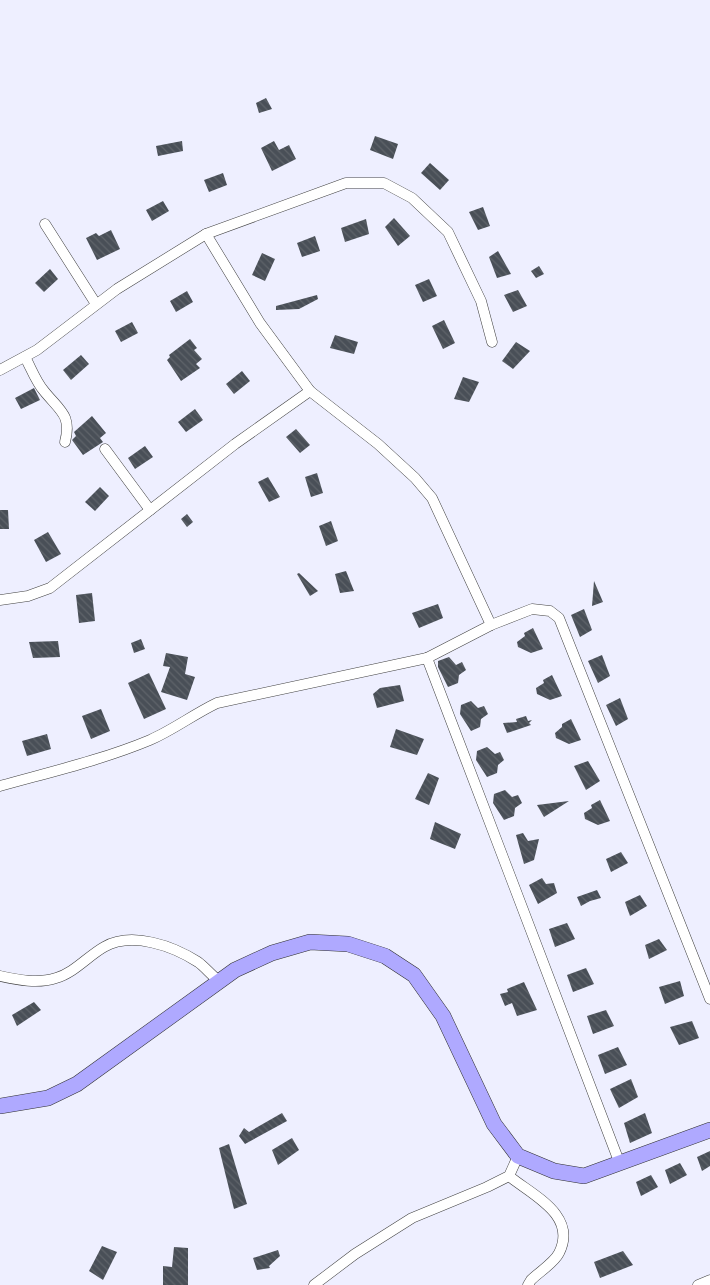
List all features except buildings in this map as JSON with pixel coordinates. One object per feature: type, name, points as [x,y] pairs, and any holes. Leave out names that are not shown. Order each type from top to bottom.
[{"type":"street","points":[[0,370],[37,350],[96,304],[206,234],[346,183],[384,182],[412,198],[448,232],[482,301],[492,342]]},
{"type":"street","points":[[45,224],[96,304]]},
{"type":"street","points":[[206,234],[260,323],[310,391],[378,444],[415,478],[432,498],[491,625]]},
{"type":"street","points":[[25,357],[44,391],[66,416],[69,424],[65,442]]},
{"type":"street","points":[[0,600],[28,596],[50,588],[235,444],[310,391]]},
{"type":"street","points":[[105,449],[150,510]]},
{"type":"street","points":[[0,786],[108,756],[152,739],[192,715],[217,703],[426,658],[491,625],[532,609],[550,611],[559,618],[710,999]]},
{"type":"street","points":[[426,658],[620,1164]]},
{"type":"street","points":[[0,976],[37,982],[58,978],[106,946],[126,940],[147,941],[176,952],[198,962],[218,980]]},
{"type":"street","points":[[0,1106],[48,1098],[77,1084],[218,980],[272,953],[310,942],[348,944],[385,956],[414,975],[444,1016],[494,1124],[518,1156],[569,1175],[584,1176],[710,1130]]},
{"type":"street","points":[[314,1285],[355,1254],[412,1218],[509,1176],[518,1156]]},
{"type":"street","points":[[509,1176],[545,1202],[556,1213],[562,1226],[563,1240],[559,1254],[528,1285]]},
{"type":"street","points":[[698,1285],[710,1280]]}]
